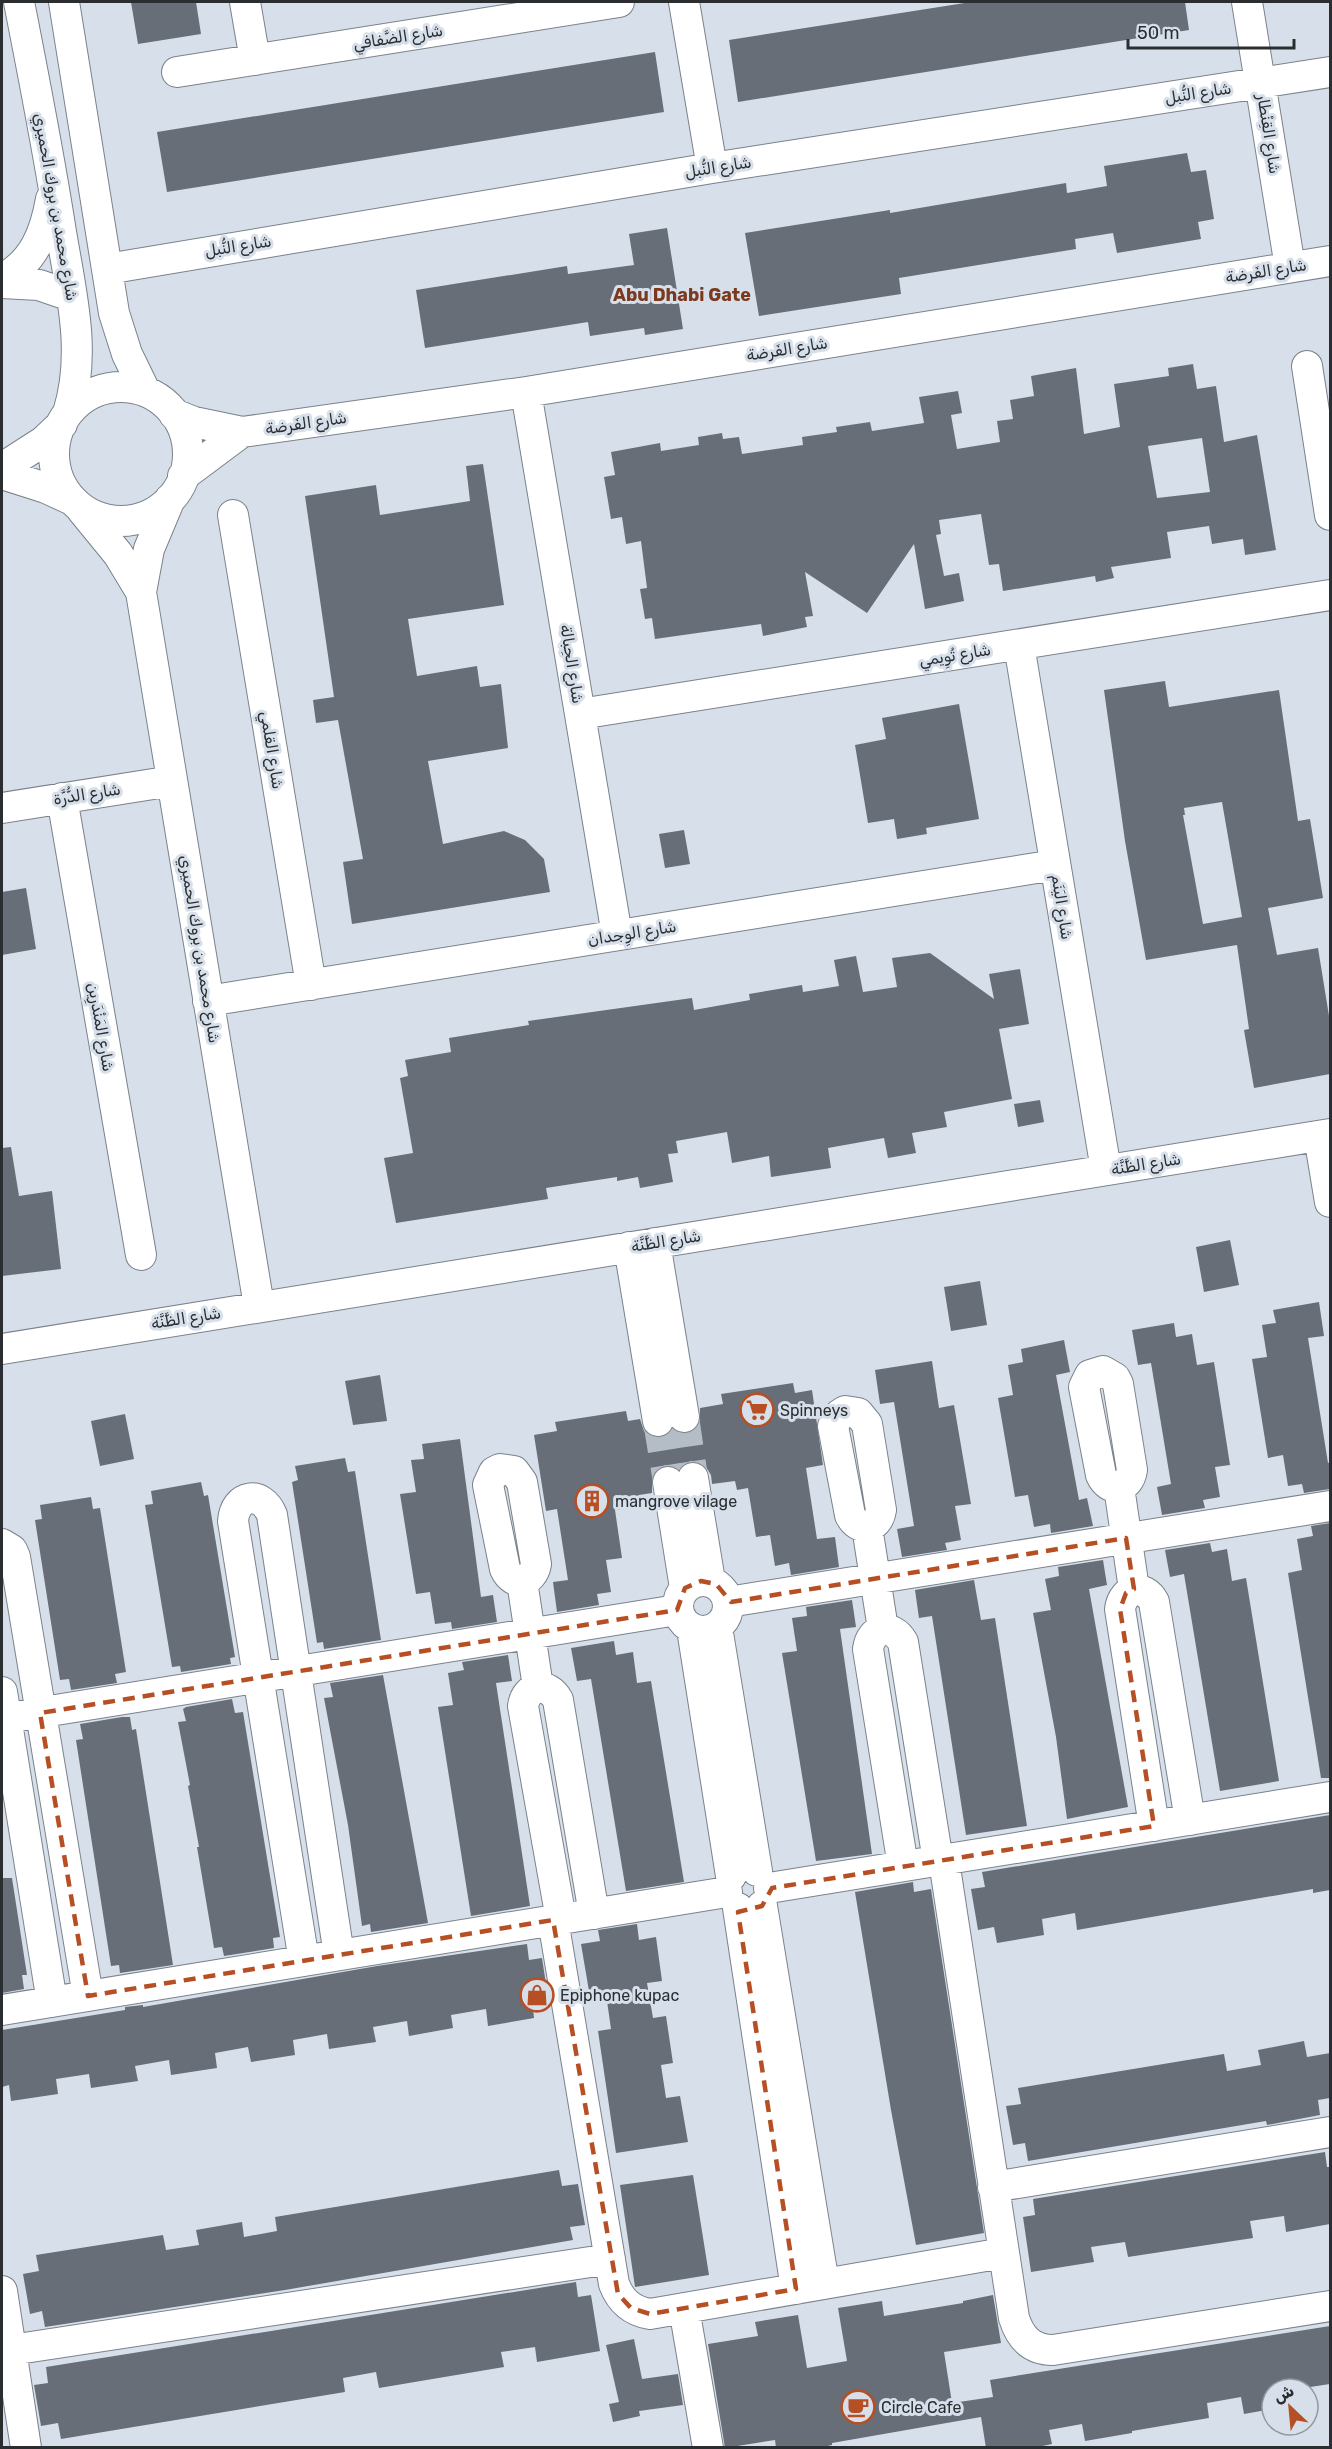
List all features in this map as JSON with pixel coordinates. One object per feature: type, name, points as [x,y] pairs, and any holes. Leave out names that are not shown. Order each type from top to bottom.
[{"type":"street","name":"شارع محمد بن بروك الحميري","points":[[19,2],[54,184],[78,359],[77,377],[65,418]]},
{"type":"street","points":[[64,2],[106,269],[119,334],[145,392]]},
{"type":"street","points":[[245,2],[255,60]]},
{"type":"street","name":"شارع الضَّفافي","points":[[177,72],[255,60],[492,11],[619,2]]},
{"type":"street","points":[[684,2],[712,168]]},
{"type":"street","name":"شارع القِنْطار","points":[[1247,2],[1290,267]]},
{"type":"street","name":"شارع النُّبل","points":[[106,269],[712,168],[1330,72]]},
{"type":"street","points":[[2,281],[34,251],[45,226],[54,184]]},
{"type":"street","name":"شارع الفَرضة","points":[[174,414],[194,422],[242,432],[526,392],[1330,261]]},
{"type":"street","points":[[2,281],[39,285],[71,296]]},
{"type":"street","points":[[1307,366],[1330,515]]},
{"type":"street","points":[[2,468],[44,441],[80,401],[95,392],[111,388],[128,388],[145,392],[161,400],[174,414],[183,430],[188,448],[187,466],[177,488],[147,515],[139,519],[120,521],[102,519],[46,488],[2,474]]},
{"type":"street","name":"شارع الحِبالة","points":[[526,392],[617,936]]},
{"type":"street","points":[[65,418],[54,447],[54,466],[60,483],[75,503]]},
{"type":"street","name":"شارع الفَرضة","points":[[177,488],[242,432]]},
{"type":"street","name":"شارع محمد بن بروك الحميري","points":[[177,488],[149,549],[141,592],[259,1306]]},
{"type":"street","name":"شارع محمد بن بروك الحميري","points":[[75,503],[118,554],[141,592]]},
{"type":"street","name":"شارع القلمي","points":[[233,515],[311,985]]},
{"type":"street","name":"شارع تُوِيمي","points":[[580,714],[1330,596]]},
{"type":"street","name":"شارع اليَنَم","points":[[1019,645],[1106,1170]]},
{"type":"street","name":"شارع الدُّرَّة","points":[[2,808],[172,781]]},
{"type":"street","name":"شارع المَنْدَرِين","points":[[62,798],[141,1255]]},
{"type":"street","name":"شارع الوِجدان","points":[[208,1001],[1055,865]]},
{"type":"street","points":[[1325,1135],[1330,1202]]},
{"type":"street","name":"شارع الظَّنَّة","points":[[2,1348],[1325,1135]]},
{"type":"street","points":[[642,1245],[671,1419]]},
{"type":"street","points":[[681,1480],[810,2287]]},
{"type":"street","points":[[1119,1488],[1134,1589]]},
{"type":"street","points":[[304,1961],[233,1521],[233,1512],[238,1504],[254,1498],[262,1501],[272,1515],[339,1955]]},
{"type":"street","points":[[52,2002],[4,1705],[40,1713],[1330,1506]]},
{"type":"street","points":[[867,1527],[883,1629]]},
{"type":"street","points":[[2,1544],[12,1550],[15,1557],[88,1996]]},
{"type":"street","points":[[522,1581],[538,1687]]},
{"type":"street","points":[[1154,1826],[1120,1609],[1121,1600],[1126,1593],[1134,1589],[1150,1594],[1154,1602],[1190,1820]]},
{"type":"street","points":[[903,1866],[868,1648],[869,1640],[883,1629],[891,1629],[899,1634],[903,1642],[941,1861],[1003,2253],[1017,2327],[1028,2343],[1044,2350],[1330,2306]]},
{"type":"street","points":[[594,1914],[558,1700],[554,1692],[546,1687],[538,1687],[530,1691],[525,1698],[524,1706],[610,2259],[618,2294],[631,2308],[650,2314],[1003,2253]]},
{"type":"street","points":[[2,2010],[557,1919],[941,1861],[1330,1797]]},
{"type":"street","points":[[993,2187],[1330,2132]]},
{"type":"street","points":[[11,2350],[610,2259]]},
{"type":"street","points":[[2,2291],[26,2448]]},
{"type":"street","points":[[684,2308],[708,2448]]},
{"type":"highlighted area","points":[[1126,1538],[1134,1589],[1126,1593],[1120,1609],[1154,1826],[772,1888],[762,1906],[738,1912],[796,2289],[650,2314],[631,2308],[618,2294],[553,1920],[88,1996],[40,1713],[677,1610],[685,1588],[701,1581],[716,1584],[731,1602]]},
{"type":"building","points":[[131,2],[196,2],[201,34],[138,44]]},
{"type":"building","points":[[971,2],[1185,2],[1189,30],[738,102],[729,40]]},
{"type":"building","points":[[655,52],[664,112],[167,192],[157,132]]},
{"type":"building","points":[[1187,153],[1191,172],[1206,170],[1214,219],[1198,222],[1201,239],[1117,253],[1113,233],[1075,239],[1076,249],[899,278],[901,294],[759,316],[745,233],[890,210],[890,213],[1066,183],[1067,193],[1107,186],[1104,166]]},
{"type":"building","points":[[667,228],[683,329],[645,335],[644,328],[590,336],[588,322],[425,348],[416,290],[567,266],[568,274],[634,265],[629,234]]},
{"type":"building","points":[[1193,364],[1197,389],[1216,386],[1224,442],[1257,435],[1276,550],[1245,555],[1243,539],[1212,544],[1209,526],[1167,532],[1171,558],[1111,567],[1114,578],[1096,582],[1095,576],[1003,591],[999,564],[989,565],[981,514],[939,520],[941,534],[936,535],[944,576],[959,573],[964,601],[925,609],[914,544],[867,613],[805,572],[813,616],[805,617],[807,627],[763,636],[761,624],[655,639],[652,618],[645,619],[640,589],[647,588],[641,541],[626,544],[622,517],[611,519],[604,477],[615,475],[611,452],[660,443],[661,451],[699,445],[698,437],[722,433],[723,439],[739,437],[742,454],[803,445],[802,437],[837,432],[836,427],[870,422],[872,431],[924,423],[919,397],[958,391],[962,413],[951,415],[957,449],[1000,442],[997,421],[1013,419],[1010,400],[1034,396],[1031,376],[1076,368],[1084,434],[1120,427],[1114,384],[1169,376],[1168,368]],"holes":[[[1202,438],[1210,492],[1157,498],[1148,446]]]},
{"type":"building","points":[[483,464],[504,605],[408,619],[417,676],[477,666],[480,687],[501,684],[508,748],[428,761],[443,844],[504,831],[525,840],[544,859],[550,892],[352,924],[343,862],[363,859],[338,720],[316,723],[313,700],[334,697],[305,496],[376,485],[380,515],[470,501],[466,466]]},
{"type":"building","points":[[1165,681],[1169,707],[1279,690],[1298,821],[1310,819],[1323,898],[1268,908],[1277,955],[1318,948],[1330,1022],[1330,1074],[1254,1088],[1244,1030],[1249,1029],[1237,945],[1146,960],[1125,841],[1104,690]],"holes":[[[1222,802],[1242,917],[1203,924],[1183,815],[1185,815],[1184,808]]]},
{"type":"building","points":[[959,704],[979,819],[926,828],[927,834],[897,839],[894,819],[868,823],[855,745],[886,739],[882,718]]},
{"type":"building","points":[[684,830],[690,864],[665,868],[659,834]]},
{"type":"building","points":[[26,888],[36,949],[2,955],[2,892]]},
{"type":"building","points":[[930,953],[994,999],[989,974],[1020,969],[1029,1024],[999,1029],[1012,1099],[944,1112],[947,1127],[912,1133],[916,1153],[888,1158],[884,1138],[828,1148],[831,1168],[771,1177],[769,1156],[732,1163],[727,1132],[676,1141],[678,1153],[668,1154],[673,1182],[640,1188],[638,1177],[617,1181],[617,1177],[546,1188],[548,1199],[396,1223],[384,1158],[413,1153],[400,1078],[408,1076],[405,1060],[451,1052],[449,1038],[529,1025],[528,1021],[692,998],[694,1010],[750,1000],[749,994],[802,985],[803,992],[839,986],[834,960],[856,956],[863,992],[897,987],[892,958]]},
{"type":"building","points":[[1040,1100],[1044,1122],[1018,1127],[1014,1104]]},
{"type":"building","points":[[11,1147],[19,1196],[52,1191],[61,1269],[2,1276],[2,1148]]},
{"type":"building","points":[[1230,1240],[1239,1285],[1204,1292],[1196,1247]]},
{"type":"building","points":[[980,1281],[987,1325],[951,1331],[944,1287]]},
{"type":"building","points":[[1319,1302],[1324,1336],[1308,1338],[1328,1463],[1330,1462],[1330,1489],[1304,1493],[1302,1484],[1288,1486],[1283,1455],[1268,1458],[1252,1359],[1267,1357],[1262,1325],[1276,1323],[1273,1310]]},
{"type":"building","points":[[1174,1323],[1176,1337],[1192,1334],[1197,1365],[1214,1362],[1230,1465],[1215,1467],[1220,1497],[1203,1500],[1205,1508],[1162,1515],[1157,1487],[1171,1484],[1151,1363],[1138,1365],[1132,1330]]},
{"type":"building","points":[[1064,1340],[1070,1372],[1056,1375],[1079,1500],[1087,1498],[1093,1526],[1051,1533],[1050,1524],[1034,1527],[1028,1495],[1015,1497],[998,1398],[1013,1395],[1008,1365],[1023,1362],[1021,1349]]},
{"type":"building","points":[[932,1361],[939,1408],[954,1405],[971,1504],[955,1506],[961,1540],[945,1543],[947,1550],[902,1557],[897,1529],[914,1526],[894,1402],[880,1404],[875,1370]]},
{"type":"building","points":[[380,1375],[387,1421],[353,1425],[345,1381]]},
{"type":"building","name":"mangrove vilage","points":[[793,1383],[795,1393],[812,1390],[823,1465],[806,1468],[817,1539],[835,1537],[839,1567],[791,1575],[789,1563],[775,1566],[770,1535],[756,1537],[748,1488],[737,1490],[735,1481],[712,1484],[711,1475],[706,1467],[699,1462],[691,1461],[683,1464],[679,1469],[666,1465],[658,1468],[652,1476],[652,1493],[639,1495],[641,1506],[615,1510],[622,1558],[606,1560],[611,1592],[597,1594],[599,1605],[557,1612],[553,1582],[568,1580],[557,1509],[546,1511],[534,1435],[557,1431],[555,1422],[626,1411],[628,1421],[640,1419],[644,1431],[651,1437],[661,1438],[673,1429],[687,1434],[700,1424],[700,1408],[723,1404],[721,1394]]},
{"type":"building","points":[[125,1414],[134,1459],[100,1466],[91,1421]]},
{"type":"building","points":[[460,1439],[481,1597],[493,1595],[497,1622],[452,1629],[451,1622],[435,1624],[430,1592],[416,1594],[400,1494],[416,1492],[411,1460],[424,1459],[422,1444]]},
{"type":"building","points":[[345,1458],[348,1472],[355,1471],[381,1640],[324,1649],[323,1642],[317,1643],[292,1482],[298,1480],[295,1466]]},
{"type":"building","points":[[201,1482],[204,1496],[208,1495],[235,1657],[230,1658],[231,1664],[181,1672],[180,1666],[172,1667],[145,1505],[153,1504],[151,1491]]},
{"type":"building","points":[[91,1497],[93,1509],[100,1508],[126,1672],[115,1674],[117,1683],[71,1690],[69,1679],[60,1680],[35,1520],[42,1519],[40,1505]]},
{"type":"building","points":[[1330,1523],[1330,1778],[1321,1778],[1288,1573],[1302,1570],[1297,1539],[1313,1536],[1311,1526]]},
{"type":"building","points":[[1210,1543],[1212,1552],[1227,1549],[1232,1581],[1246,1578],[1279,1781],[1220,1791],[1184,1574],[1170,1577],[1165,1550]]},
{"type":"building","points":[[1103,1560],[1107,1585],[1089,1589],[1128,1807],[1067,1819],[1056,1737],[1033,1613],[1051,1610],[1045,1579],[1059,1576],[1058,1567]]},
{"type":"building","points":[[974,1580],[981,1620],[995,1618],[1027,1826],[966,1835],[932,1616],[919,1618],[915,1590]]},
{"type":"building","points":[[852,1600],[856,1627],[840,1629],[872,1854],[816,1861],[782,1653],[797,1651],[792,1618],[807,1616],[806,1607]]},
{"type":"building","points":[[614,1641],[616,1655],[633,1652],[637,1683],[651,1681],[684,1882],[626,1891],[591,1679],[577,1681],[571,1648]]},
{"type":"building","points":[[508,1655],[512,1681],[496,1683],[530,1906],[471,1916],[438,1707],[453,1705],[448,1673],[464,1670],[462,1662]]},
{"type":"building","points":[[383,1675],[428,1923],[371,1932],[370,1924],[362,1926],[348,1825],[324,1698],[333,1697],[330,1683]]},
{"type":"building","points":[[232,1699],[235,1713],[243,1712],[280,1937],[273,1938],[274,1948],[224,1956],[222,1947],[214,1948],[188,1786],[190,1785],[178,1722],[186,1721],[183,1709],[186,1707]]},
{"type":"building","points":[[130,1717],[132,1730],[136,1729],[173,1965],[120,1973],[119,1965],[111,1966],[76,1740],[83,1739],[80,1724]]},
{"type":"building","points":[[1330,1815],[1330,1890],[1313,1893],[1313,1889],[1077,1930],[1075,1913],[1042,1919],[1044,1935],[997,1943],[994,1927],[978,1930],[971,1889],[985,1887],[982,1872]]},
{"type":"building","points":[[2,1878],[12,1878],[27,1975],[22,1975],[24,1989],[2,1993]]},
{"type":"building","points":[[913,1882],[914,1892],[931,1889],[984,2233],[916,2245],[855,1892]]},
{"type":"building","points":[[637,1924],[639,1940],[656,1937],[662,1981],[647,1983],[653,2018],[666,2016],[673,2063],[661,2065],[666,2098],[680,2096],[688,2142],[616,2153],[598,2031],[611,2029],[606,1994],[590,1997],[581,1944],[600,1941],[598,1930]]},
{"type":"building","points":[[527,1944],[529,1960],[542,1958],[548,1997],[532,2000],[534,2018],[488,2026],[486,2009],[451,2015],[453,2028],[409,2036],[407,2021],[373,2027],[376,2042],[329,2049],[327,2034],[293,2040],[295,2055],[251,2062],[248,2047],[215,2053],[217,2068],[171,2075],[169,2060],[135,2066],[138,2081],[91,2088],[89,2074],[56,2079],[58,2094],[11,2101],[9,2085],[2,2087],[2,2030],[125,2010],[125,2007],[143,2005],[143,2007],[377,1966]]},
{"type":"building","points":[[1304,2041],[1307,2057],[1330,2053],[1330,2098],[1318,2100],[1320,2115],[1267,2125],[1266,2121],[1028,2161],[1025,2143],[1013,2145],[1006,2106],[1021,2104],[1018,2088],[1224,2054],[1227,2071],[1261,2065],[1258,2050]]},
{"type":"building","points":[[1325,2152],[1327,2167],[1330,2167],[1330,2224],[1286,2232],[1284,2216],[1250,2221],[1253,2238],[1128,2257],[1125,2242],[1091,2247],[1094,2262],[1031,2272],[1023,2217],[1035,2215],[1033,2199]]},
{"type":"building","points":[[559,2170],[562,2186],[578,2184],[585,2225],[570,2227],[573,2240],[285,2290],[45,2327],[42,2311],[30,2314],[23,2274],[39,2271],[36,2255],[163,2235],[166,2250],[199,2245],[196,2230],[242,2222],[244,2237],[277,2231],[275,2217]]},
{"type":"building","points":[[693,2175],[709,2275],[635,2287],[620,2185]]},
{"type":"building","points":[[576,2282],[578,2297],[591,2295],[600,2351],[537,2362],[535,2347],[501,2352],[504,2367],[379,2388],[376,2372],[343,2378],[345,2392],[61,2439],[58,2423],[41,2426],[34,2385],[48,2383],[46,2367]]},
{"type":"building","points":[[993,2295],[1001,2343],[944,2352],[952,2403],[993,2397],[990,2380],[1330,2326],[1330,2384],[1320,2386],[1320,2377],[1260,2377],[1260,2411],[1244,2414],[1241,2397],[1207,2403],[1209,2418],[1132,2431],[1132,2433],[1085,2441],[1082,2424],[1049,2430],[1052,2444],[1033,2448],[986,2448],[981,2417],[832,2443],[832,2445],[819,2448],[776,2448],[775,2440],[725,2448],[708,2344],[758,2336],[755,2322],[798,2315],[807,2368],[847,2361],[838,2308],[882,2301],[884,2316],[963,2303],[963,2301]]},
{"type":"building","points":[[634,2339],[642,2379],[678,2374],[683,2405],[639,2411],[640,2416],[613,2422],[609,2404],[619,2402],[606,2345]]},
{"type":"tunnel","points":[[684,1417],[693,1478]]},
{"type":"tunnel","points":[[658,1421],[668,1482]]},
{"type":"place","name":"Spinneys","points":[[757,1410]]},
{"type":"place","name":"mangrove vilage","points":[[592,1501]]},
{"type":"place","name":"Epiphone kupac","points":[[537,1995]]},
{"type":"place","name":"Circle Cafe","points":[[858,2407]]},
{"type":"district","name":"Abu Dhabi Gate","points":[[682,295]]}]
